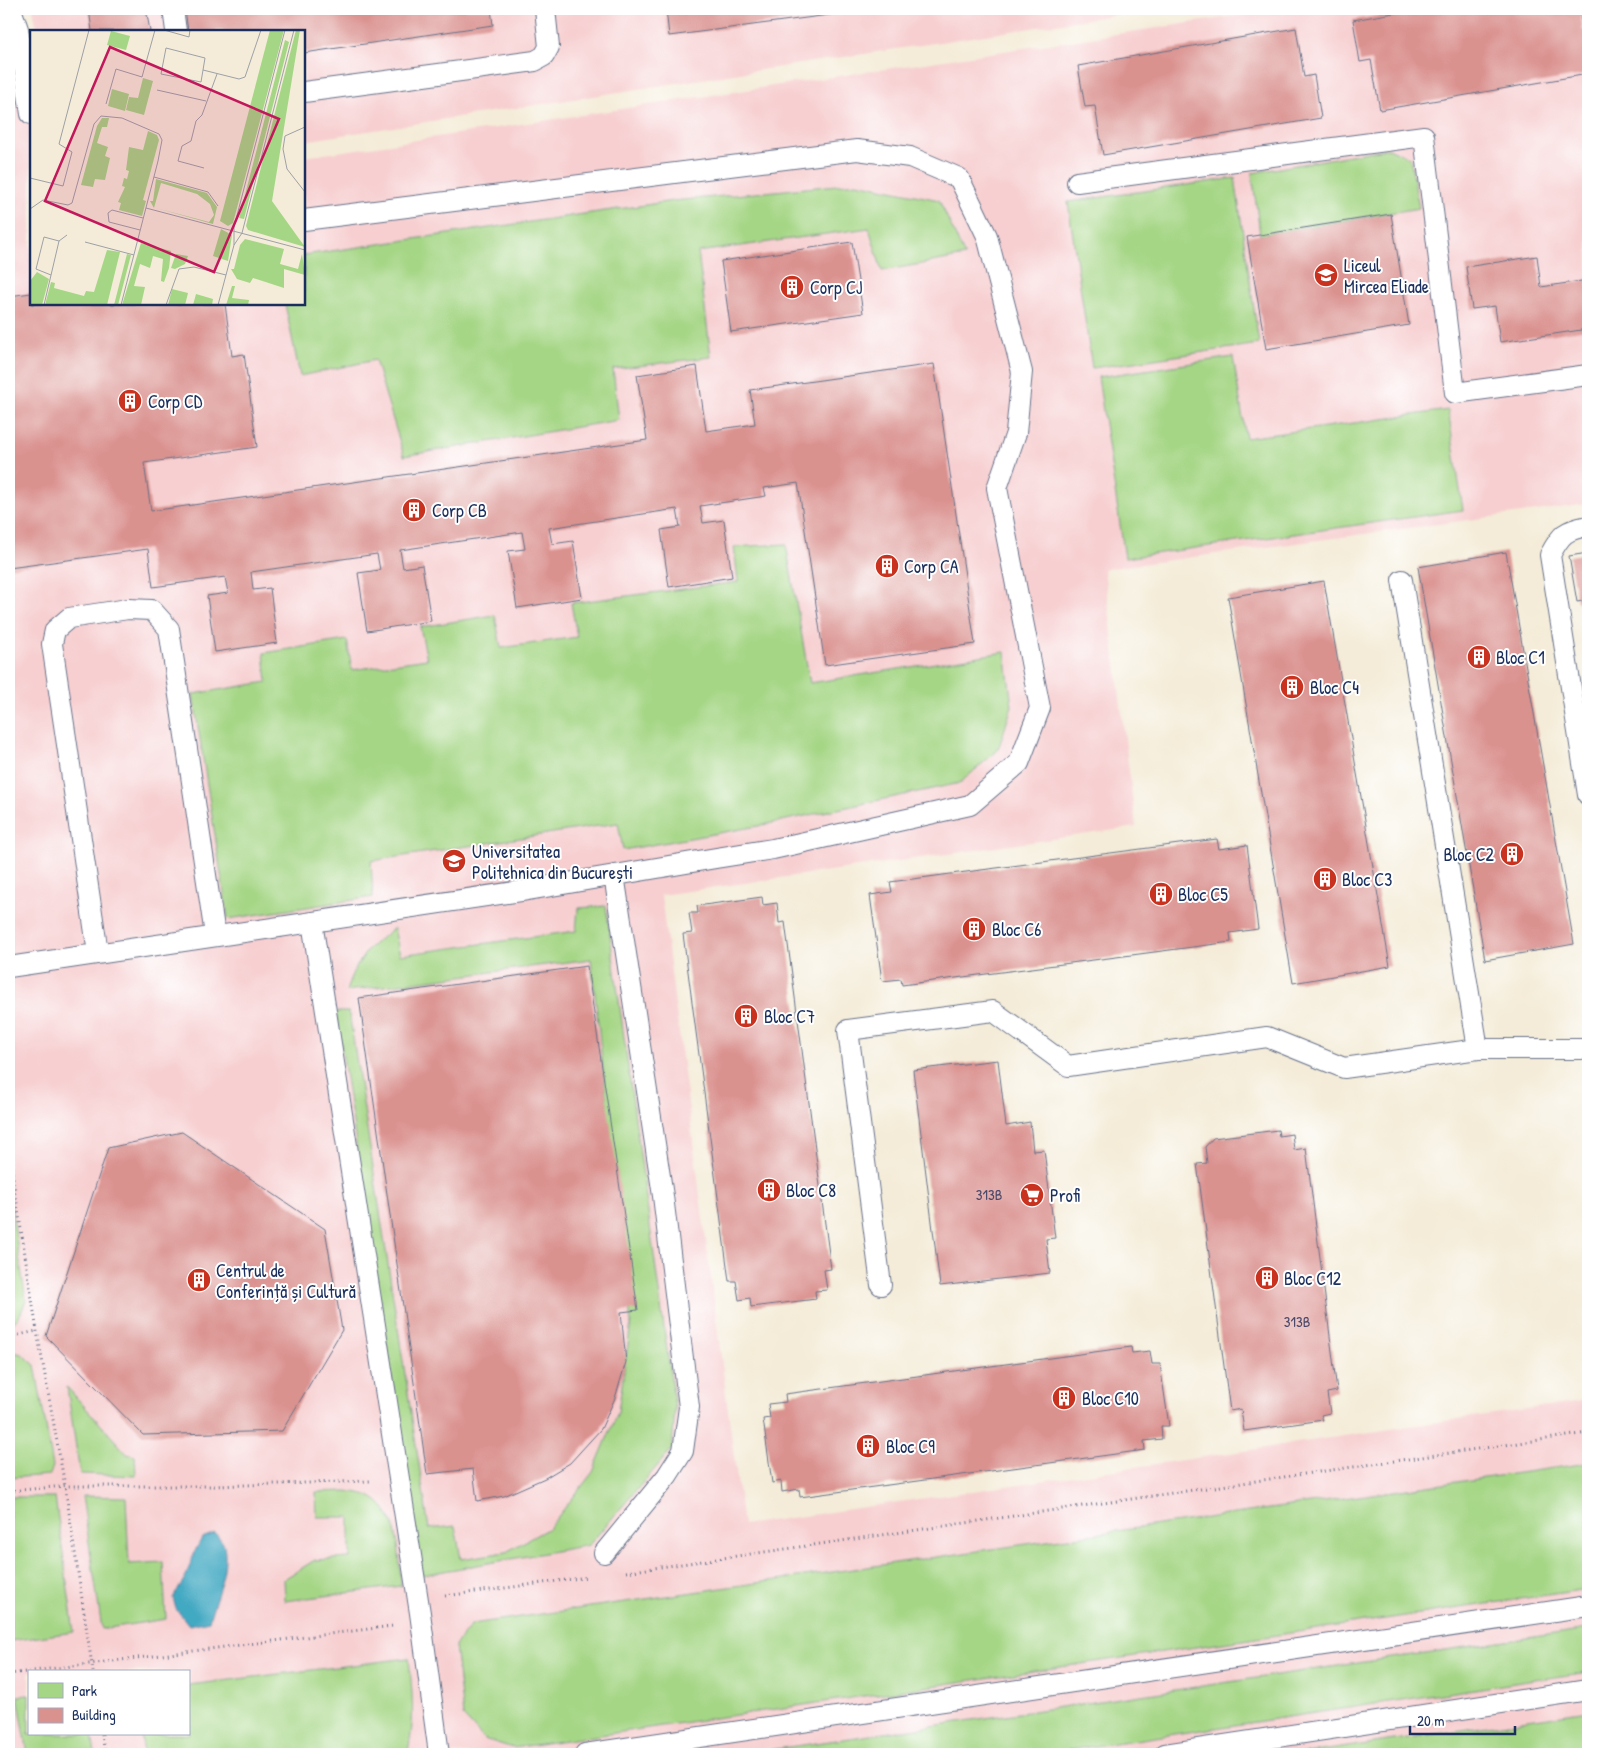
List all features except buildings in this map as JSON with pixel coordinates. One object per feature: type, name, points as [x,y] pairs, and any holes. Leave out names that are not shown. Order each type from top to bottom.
[{"type":"lane","points":[[11,9],[18,29],[30,107]]},
{"type":"lane","points":[[173,9],[176,30]]},
{"type":"lane","points":[[305,92],[536,61],[544,56],[549,47],[544,9]]},
{"type":"lane","points":[[1077,182],[1424,136],[1455,393],[1588,375]]},
{"type":"lane","points":[[9,967],[312,922],[773,849],[970,805],[1018,763],[1040,708],[997,488],[1016,433],[1022,372],[987,236],[959,178],[910,156],[857,150],[305,220]]},
{"type":"lane","points":[[1588,526],[1569,530],[1555,544],[1550,555],[1588,796]]},
{"type":"lane","points":[[1402,580],[1478,1049]]},
{"type":"lane","points":[[98,953],[52,644],[55,630],[69,618],[128,609],[152,610],[169,629],[216,935]]},
{"type":"lane","points":[[604,1553],[667,1476],[683,1451],[689,1407],[663,1196],[614,875]]},
{"type":"lane","points":[[312,922],[400,1480],[439,1754]]},
{"type":"lane","points":[[881,1285],[848,1030],[993,1011],[1068,1066],[1267,1037],[1344,1068],[1478,1049],[1588,1050]]},
{"type":"lane","points":[[585,1754],[1588,1606]]},
{"type":"lane","points":[[1165,1754],[1588,1690]]},
{"type":"path","points":[[9,1153],[37,1331],[65,1486],[92,1670]]},
{"type":"path","points":[[9,1337],[37,1331]]},
{"type":"path","points":[[624,1572],[1588,1432]]},
{"type":"path","points":[[9,1491],[65,1486],[214,1486],[400,1480]]},
{"type":"path","points":[[42,1670],[405,1624],[420,1613],[433,1598],[595,1576]]},
{"type":"path","points":[[9,1674],[28,1672]]},
{"type":"path","points":[[102,1736],[105,1754]]},
{"type":"shaded area","name":"Universitatea Politehnica din București","points":[[9,9],[23,9],[30,48],[30,305],[305,305],[305,157],[1282,9],[1588,9],[1588,504],[1104,569],[1136,827],[661,895],[743,1525],[1588,1400],[1588,1754],[9,1754]]},
{"type":"shaded area","points":[[33,9],[1153,9],[305,141],[305,30],[37,30]]},
{"type":"green space","points":[[1389,148],[1410,158],[1419,208],[1260,235],[1252,173]]},
{"type":"green space","points":[[1235,178],[1259,344],[1092,368],[1068,202]]},
{"type":"green space","points":[[857,183],[939,200],[965,256],[882,271],[869,228],[698,252],[711,357],[613,369],[619,420],[404,456],[375,360],[300,376],[285,305],[305,305],[305,255],[673,201]]},
{"type":"green space","points":[[1233,357],[1246,438],[1448,410],[1463,510],[1125,558],[1098,377]]},
{"type":"green space","points":[[786,544],[810,683],[1005,652],[1012,706],[998,750],[960,783],[758,826],[623,850],[618,823],[371,861],[373,897],[228,919],[193,694],[267,682],[264,653],[347,640],[352,670],[427,659],[420,627],[495,615],[501,648],[577,637],[571,603],[738,582],[734,547]]},
{"type":"green space","points":[[606,906],[675,1408],[672,1449],[589,1545],[422,1575],[336,1012],[349,1012],[429,1529],[455,1526],[461,1559],[506,1552],[549,1528],[593,1472],[618,1412],[631,1323],[591,959],[346,991],[353,972],[368,949],[394,928],[400,955],[576,931],[578,908]]},
{"type":"green space","points":[[9,1193],[26,1300],[18,1318],[9,1325]]},
{"type":"green space","points":[[9,1351],[22,1354],[35,1365],[53,1466],[50,1475],[9,1478]]},
{"type":"green space","points":[[67,1387],[127,1454],[135,1456],[136,1476],[80,1474]]},
{"type":"green space","points":[[1588,1463],[1588,1589],[513,1748],[484,1739],[463,1716],[455,1645],[472,1624]]},
{"type":"green space","points":[[347,1491],[367,1495],[378,1502],[386,1511],[396,1534],[401,1586],[285,1601],[284,1579],[315,1560],[350,1558],[350,1517],[317,1517],[316,1492]]},
{"type":"green space","points":[[82,1496],[126,1497],[129,1564],[163,1562],[166,1619],[102,1629]]},
{"type":"green space","points":[[9,1497],[55,1497],[74,1632],[10,1641]]},
{"type":"green space","points":[[1588,1629],[1588,1672],[1042,1754],[742,1754]]},
{"type":"green space","points":[[409,1658],[412,1730],[407,1754],[144,1754],[141,1736],[190,1736],[190,1685]]},
{"type":"green space","points":[[28,1695],[28,1736],[92,1736],[95,1754],[28,1754],[18,1696]]},
{"type":"green space","points":[[1588,1711],[1588,1754],[1301,1754]]},
{"type":"water","points":[[215,1533],[224,1546],[225,1565],[221,1584],[209,1621],[189,1625],[176,1609],[173,1598],[186,1576],[194,1553],[202,1538]]},
{"type":"place","name":"Liceul Mircea Eliade","points":[[1326,275]]},
{"type":"place","name":"Corp CJ","points":[[792,287]]},
{"type":"place","name":"Corp CD","points":[[130,401]]},
{"type":"place","name":"Corp CB","points":[[414,510]]},
{"type":"place","name":"Corp CA","points":[[887,566]]},
{"type":"place","name":"Bloc C1","points":[[1479,657]]},
{"type":"place","name":"Bloc C4","points":[[1292,687]]},
{"type":"place","name":"Bloc C2","points":[[1512,854]]},
{"type":"place","name":"Universitatea Politehnica din București","points":[[454,861]]},
{"type":"place","name":"Bloc C3","points":[[1325,879]]},
{"type":"place","name":"Bloc C5","points":[[1161,894]]},
{"type":"place","name":"Bloc C6","points":[[974,929]]},
{"type":"place","name":"Bloc C7","points":[[746,1016]]},
{"type":"place","name":"Bloc C8","points":[[769,1190]]},
{"type":"place","name":"Profi","points":[[1032,1195]]},
{"type":"place","name":"Bloc C12","points":[[1267,1278]]},
{"type":"place","name":"Centrul de Conferință și Cultură","points":[[199,1280]]},
{"type":"place","name":"Bloc C10","points":[[1064,1398]]},
{"type":"place","name":"Bloc C9","points":[[868,1446]]}]
